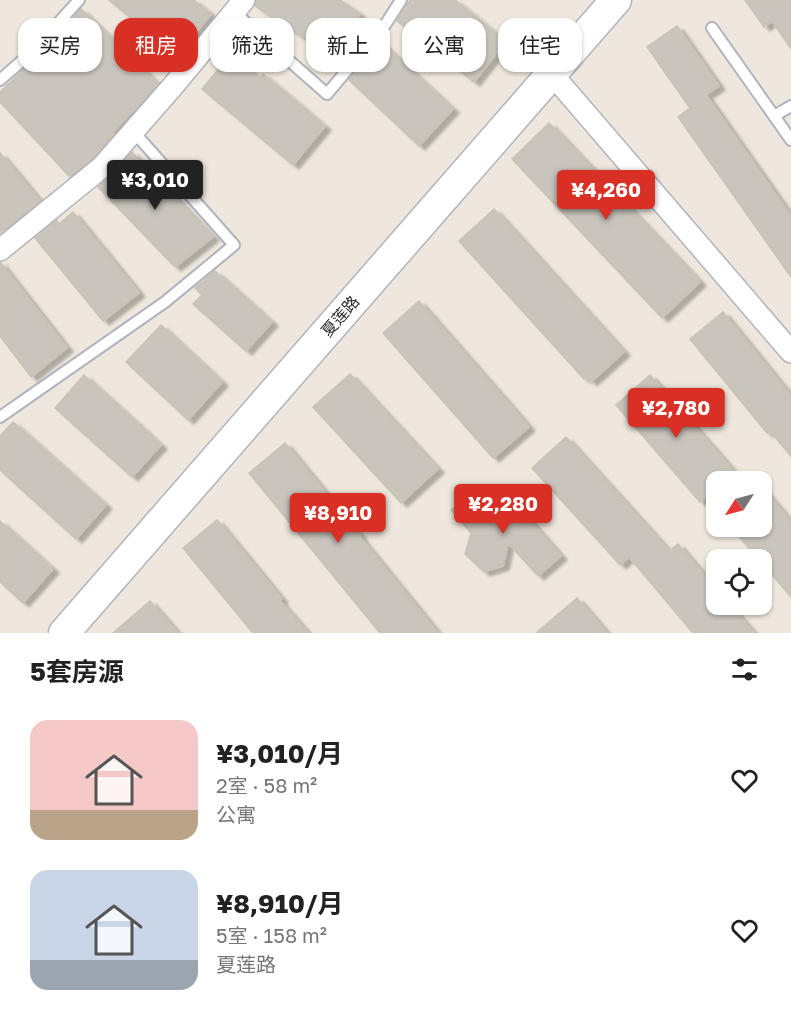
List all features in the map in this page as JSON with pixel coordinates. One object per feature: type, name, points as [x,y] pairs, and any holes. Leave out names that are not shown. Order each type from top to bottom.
[{"type":"street","name":"夏莲路","points":[[64,633],[616,0]]},
{"type":"street","points":[[0,250],[102,167],[239,6]]},
{"type":"street","points":[[551,73],[791,352]]},
{"type":"lane","points":[[0,80],[33,51],[79,0]]},
{"type":"lane","points":[[239,6],[327,94],[385,25],[401,0]]},
{"type":"lane","points":[[712,28],[791,140]]},
{"type":"lane","points":[[774,116],[791,106]]},
{"type":"lane","points":[[0,417],[165,302],[234,245],[134,131]]},
{"type":"building","points":[[109,0],[194,0],[211,14],[198,30],[198,18],[131,18]]},
{"type":"building","points":[[256,0],[340,0],[360,14],[357,18],[306,18],[306,40],[294,32],[294,18],[273,18],[255,6]]},
{"type":"building","points":[[410,0],[455,0],[477,18],[402,18],[402,25],[397,21]]},
{"type":"building","points":[[745,0],[791,0],[791,49],[772,21],[764,27]]},
{"type":"building","points":[[81,9],[90,18],[73,18]]},
{"type":"building","points":[[486,25],[498,35],[498,51],[486,67]]},
{"type":"building","points":[[677,26],[719,86],[706,95],[791,216],[791,277],[678,117],[690,108],[647,47]]},
{"type":"building","points":[[102,29],[114,41],[114,72],[146,72],[158,84],[113,132],[114,134],[93,158],[69,176],[0,102],[0,92],[21,72],[102,72]]},
{"type":"building","points":[[390,50],[402,62],[402,72],[413,72],[453,109],[419,146],[349,80],[356,72],[390,72]]},
{"type":"building","points":[[216,72],[253,72],[260,78],[263,74],[325,126],[293,165],[202,89]]},
{"type":"building","points":[[461,72],[482,72],[474,82]]},
{"type":"building","points":[[549,123],[700,282],[662,318],[512,159]]},
{"type":"building","points":[[132,152],[213,237],[175,267],[98,187]]},
{"type":"building","points":[[0,153],[40,201],[0,233]]},
{"type":"building","points":[[494,209],[624,352],[591,382],[587,377],[584,379],[459,241]]},
{"type":"building","points":[[73,212],[139,293],[103,321],[35,238],[57,220],[59,224]]},
{"type":"building","points":[[0,262],[67,348],[31,377],[0,336]]},
{"type":"building","points":[[215,271],[272,322],[246,351],[193,304],[202,295],[195,288]]},
{"type":"building","points":[[419,301],[529,427],[493,458],[383,333]]},
{"type":"building","points":[[723,312],[791,396],[791,456],[770,431],[767,433],[690,339]]},
{"type":"building","points":[[161,325],[222,382],[188,420],[126,362]]},
{"type":"building","points":[[350,374],[438,469],[401,503],[313,407]]},
{"type":"building","points":[[84,375],[161,445],[132,477],[55,408]]},
{"type":"building","points":[[650,375],[733,471],[706,471],[706,497],[700,502],[616,405]]},
{"type":"building","points":[[13,422],[106,505],[76,539],[0,470],[0,436]]},
{"type":"building","points":[[566,437],[669,551],[678,544],[706,577],[706,615],[738,615],[754,633],[693,633],[629,557],[620,565],[532,468]]},
{"type":"building","points":[[285,443],[438,633],[380,633],[249,473]]},
{"type":"building","points":[[468,496],[519,508],[561,556],[538,576],[508,543],[503,566],[484,572],[465,554],[471,533],[451,510]]},
{"type":"building","points":[[772,499],[791,522],[791,597],[772,575],[772,549],[750,549],[739,537],[772,537]]},
{"type":"building","points":[[217,520],[308,633],[253,633],[183,548]]},
{"type":"building","points":[[0,521],[53,569],[23,603],[0,582]]},
{"type":"building","points":[[577,598],[607,633],[536,633]]},
{"type":"building","points":[[150,601],[178,633],[113,633]]}]
